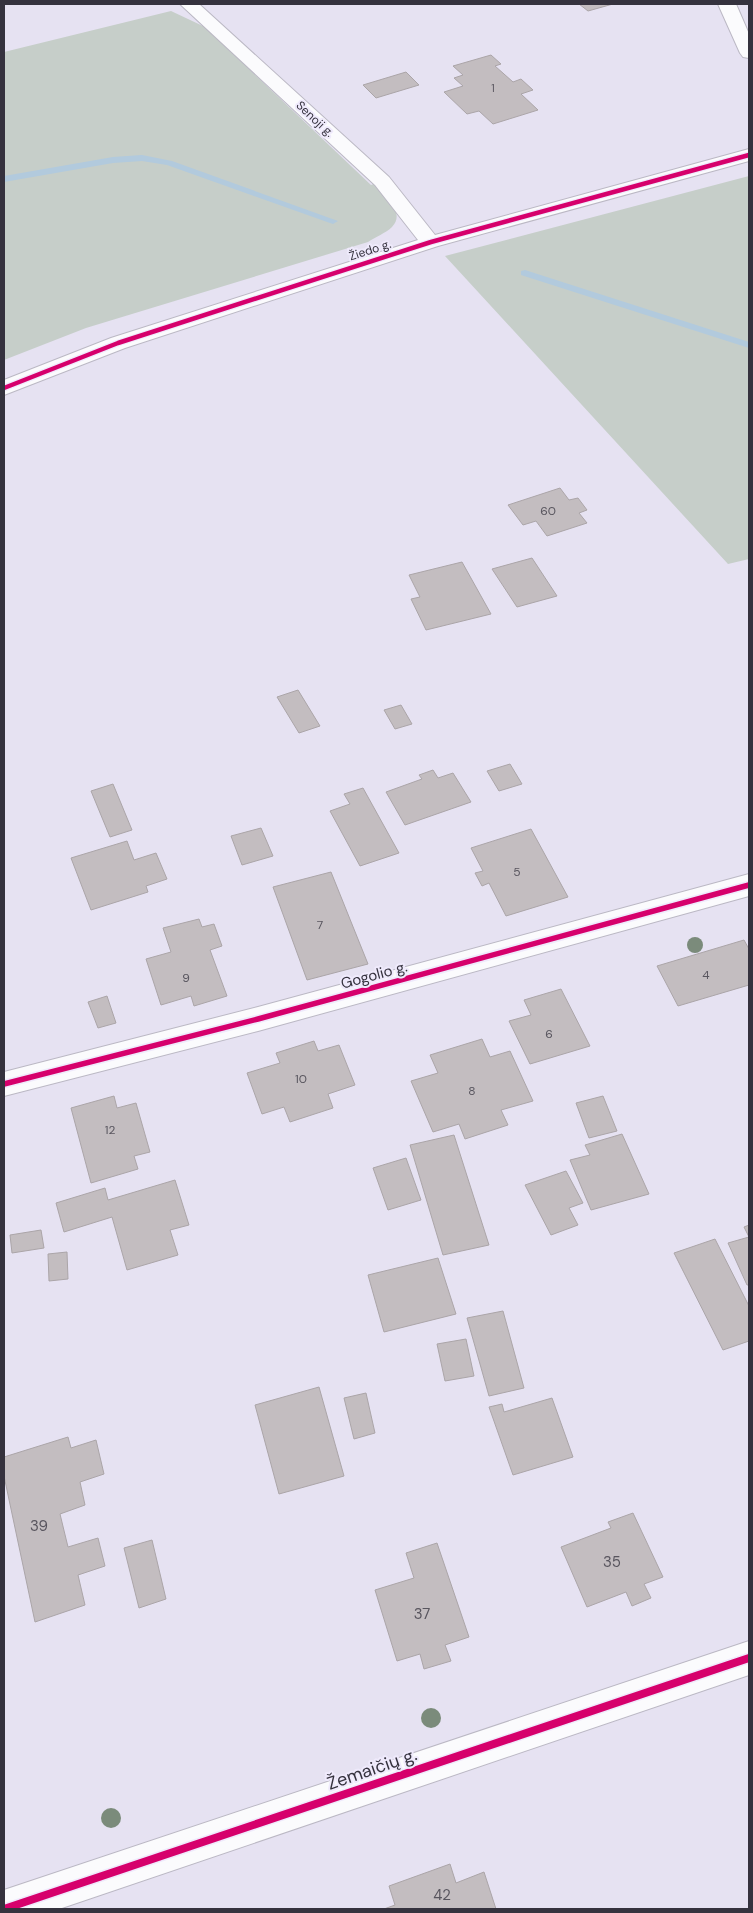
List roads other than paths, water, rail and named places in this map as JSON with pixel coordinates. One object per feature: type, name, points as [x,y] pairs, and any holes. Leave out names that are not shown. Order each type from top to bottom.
[{"type":"street","name":"Senoji g.","points":[[189,4],[382,181],[431,242]]},
{"type":"street","points":[[727,4],[749,53]]},
{"type":"street","name":"Žiedo g.","points":[[4,388],[118,344],[431,242],[606,192],[749,155]]},
{"type":"street","name":"Gogolio g.","points":[[4,1084],[258,1019],[749,885]]},
{"type":"street","name":"Žemaičių g.","points":[[4,1909],[749,1658]]},
{"type":"waterway","points":[[4,179],[113,160],[142,158],[169,163],[333,221]]},
{"type":"waterway","points":[[525,273],[749,345]]}]
